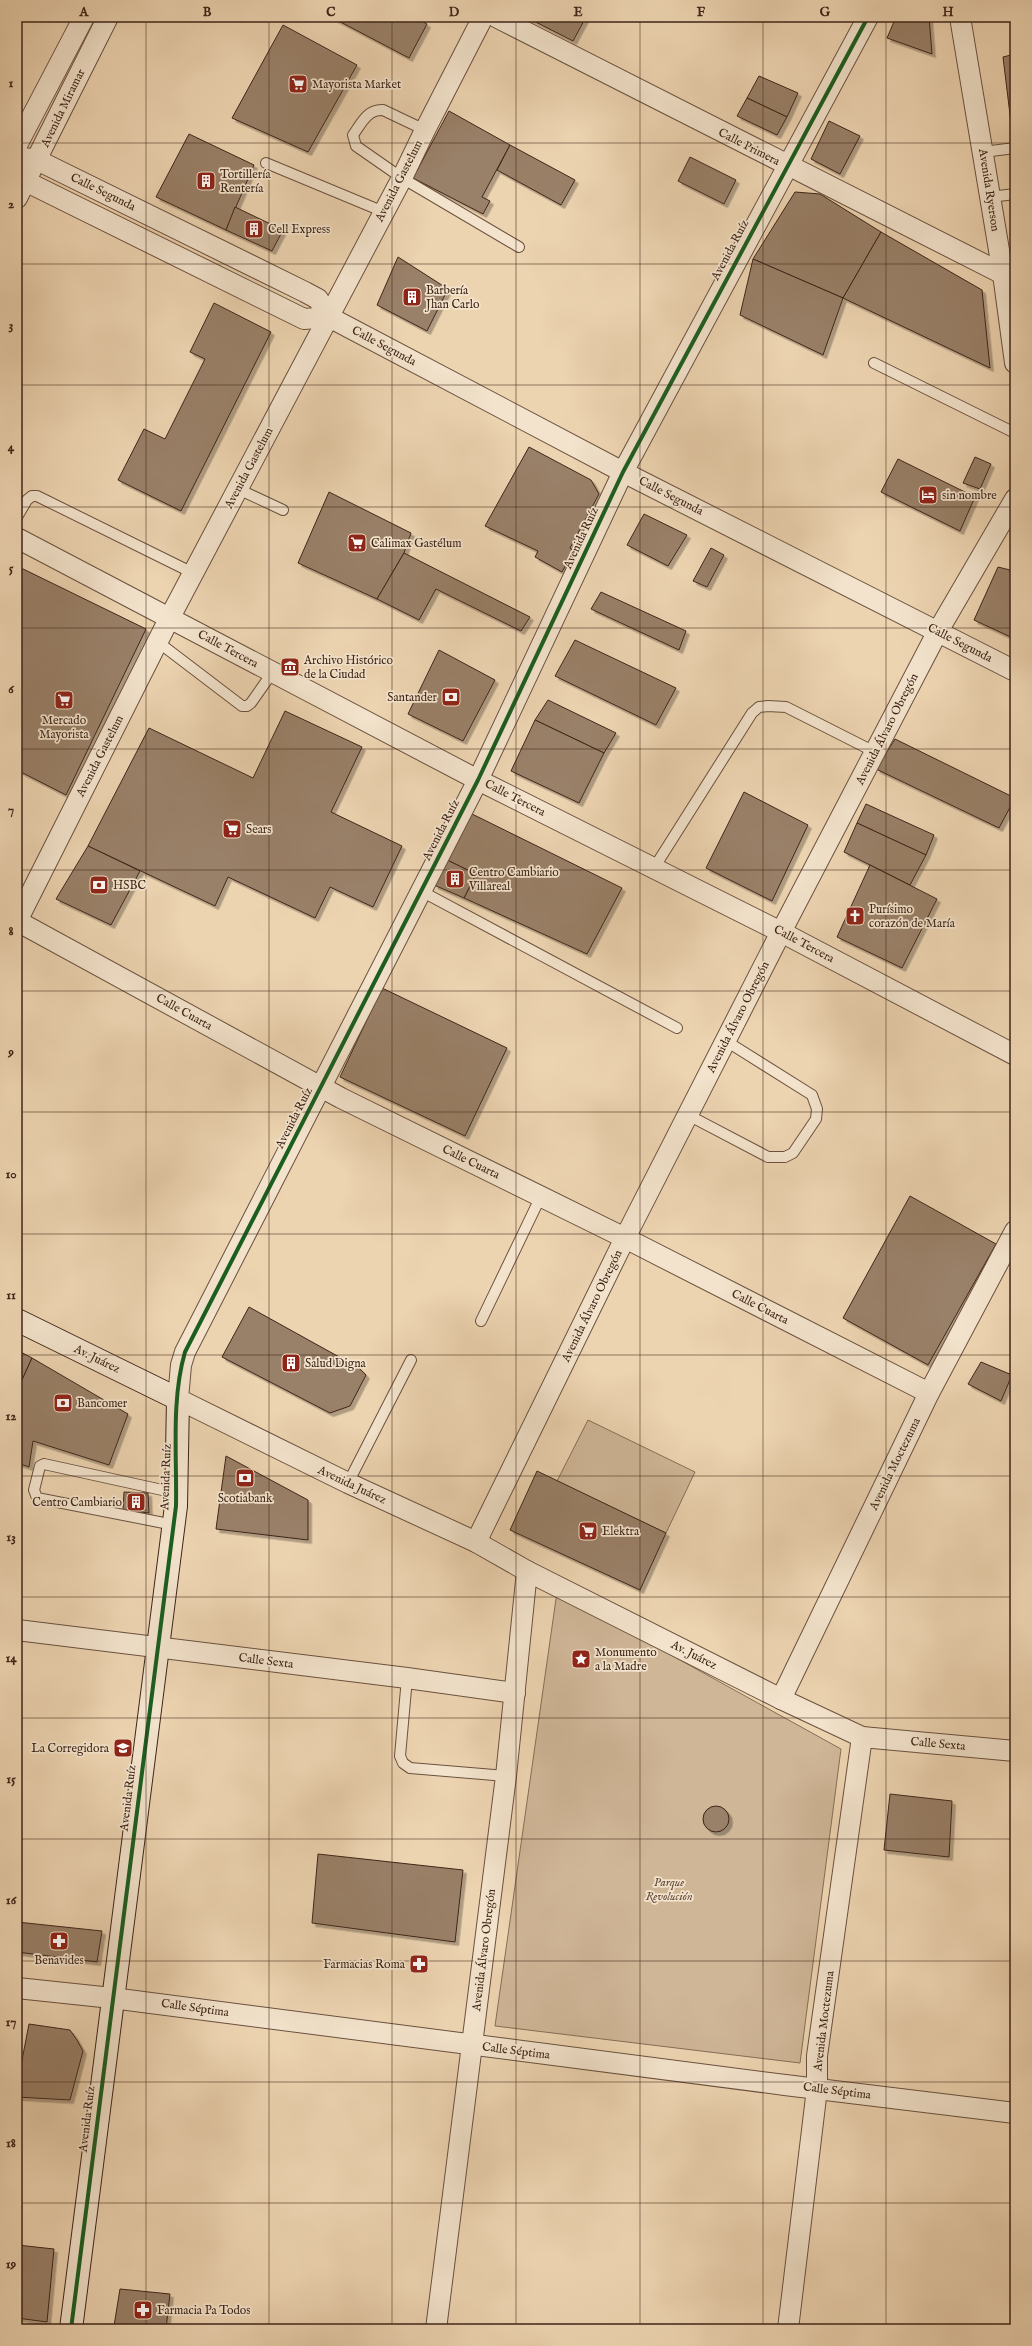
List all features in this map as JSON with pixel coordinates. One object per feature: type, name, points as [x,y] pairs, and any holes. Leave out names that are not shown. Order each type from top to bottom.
[{"type":"street","name":"Avenida Miramar","points":[[17,145],[84,17]]},
{"type":"street","name":"Avenida Miramar","points":[[20,187],[37,160],[108,17]]},
{"type":"street","name":"Avenida Gastelum","points":[[17,921],[170,617],[402,178],[424,130],[483,17]]},
{"type":"street","name":"Calle Primera","points":[[496,17],[786,166],[1003,274]]},
{"type":"street","name":"Avenida Ruíz","points":[[71,2329],[112,1998],[174,1525],[178,1399],[185,1352],[478,780],[623,472],[786,166],[868,17]]},
{"type":"street","name":"Avenida Ryerson","points":[[963,18],[1003,274],[1015,363]]},
{"type":"street","name":"Calle Segunda","points":[[17,157],[37,160],[305,292],[318,299],[329,317],[623,472],[1015,671]]},
{"type":"street","name":"Calle Segunda","points":[[20,187],[304,319],[329,317]]},
{"type":"street","name":"Avenida Álvaro Obregón","points":[[476,1542],[625,1238],[781,932],[938,631],[1015,499]]},
{"type":"street","name":"Calle Tercera","points":[[17,538],[478,780],[781,932],[1015,1055]]},
{"type":"street","name":"Calle Cuarta","points":[[17,921],[322,1087],[625,1238],[929,1393]]},
{"type":"street","name":"Avenida Moctezuma","points":[[781,1699],[929,1393],[1015,1231]]},
{"type":"street","name":"Av. Juárez","points":[[17,1320],[178,1399]]},
{"type":"street","name":"Avenida Juárez","points":[[178,1399],[348,1483],[476,1542],[527,1571]]},
{"type":"street","name":"Avenida Álvaro Obregón","points":[[436,2329],[506,1776],[527,1571]]},
{"type":"street","name":"Av. Juárez","points":[[527,1571],[781,1699],[862,1737]]},
{"type":"street","name":"Calle Sexta","points":[[17,1630],[407,1678],[515,1693]]},
{"type":"street","name":"Avenida Moctezuma","points":[[788,2329],[817,2089],[817,2056],[862,1737]]},
{"type":"street","name":"Calle Sexta","points":[[862,1737],[1015,1751]]},
{"type":"street","name":"Calle Séptima","points":[[17,1988],[112,1998],[817,2089],[1015,2113]]},
{"type":"lane","points":[[424,130],[383,110],[375,109],[370,112],[353,135],[356,146],[402,178],[519,247]]},
{"type":"lane","points":[[983,152],[1015,148]]},
{"type":"lane","points":[[266,163],[384,212]]},
{"type":"lane","points":[[990,197],[1015,194]]},
{"type":"lane","points":[[874,363],[1015,433]]},
{"type":"lane","points":[[238,489],[283,510]]},
{"type":"lane","points":[[17,517],[27,500],[32,496],[37,496],[193,573]]},
{"type":"lane","points":[[158,642],[242,706],[247,706],[251,703],[272,673]]},
{"type":"lane","points":[[654,868],[752,713],[759,707],[786,707],[875,752]]},
{"type":"lane","points":[[421,891],[677,1028]]},
{"type":"lane","points":[[688,1115],[760,1154],[777,1158],[793,1154],[816,1119],[817,1109],[812,1095],[726,1041]]},
{"type":"lane","points":[[481,1321],[541,1196]]},
{"type":"lane","points":[[348,1483],[411,1360]]},
{"type":"lane","points":[[174,1525],[37,1498],[34,1490],[40,1466],[44,1464],[176,1493]]},
{"type":"lane","points":[[407,1678],[400,1756],[402,1764],[410,1768],[506,1776]]},
{"type":"green space","points":[[588,1420],[695,1472],[666,1533],[557,1481]]},
{"type":"green space","name":"Parque Revolución","points":[[557,1592],[841,1749],[800,2063],[495,2026]]},
{"type":"building","points":[[331,17],[414,17],[427,24],[409,58]]},
{"type":"building","points":[[526,17],[586,17],[573,41]]},
{"type":"building","points":[[896,17],[929,17],[932,54],[887,38]]},
{"type":"building","name":"Mayorista Market","points":[[283,25],[357,65],[308,152],[232,118]]},
{"type":"building","points":[[1015,54],[1015,131],[1012,131],[1003,57]]},
{"type":"building","points":[[759,76],[798,93],[787,117],[747,98]]},
{"type":"building","points":[[747,98],[787,117],[777,135],[737,116]]},
{"type":"building","points":[[449,111],[510,145],[482,197],[490,201],[483,214],[413,178]]},
{"type":"building","points":[[829,121],[860,136],[840,174],[811,159]]},
{"type":"building","name":"Tortillería Rentería","points":[[189,134],[254,165],[226,230],[156,197]]},
{"type":"building","points":[[510,145],[575,180],[561,205],[497,170]]},
{"type":"building","points":[[690,157],[736,180],[724,204],[678,181]]},
{"type":"building","points":[[795,192],[820,194],[881,232],[843,298],[753,259]]},
{"type":"building","name":"Cell Express","points":[[235,207],[283,230],[272,251],[226,230]]},
{"type":"building","points":[[881,232],[982,290],[990,368],[843,298]]},
{"type":"building","name":"Barbería Jhan Carlo","points":[[398,257],[448,289],[427,331],[377,305]]},
{"type":"building","points":[[753,259],[843,298],[823,355],[740,315]]},
{"type":"building","points":[[214,303],[271,332],[181,511],[118,480],[144,429],[165,439],[205,359],[190,352]]},
{"type":"building","points":[[529,447],[591,480],[599,494],[570,548],[574,551],[562,572],[535,557],[538,551],[485,526]]},
{"type":"building","points":[[975,457],[991,464],[980,489],[963,483]]},
{"type":"building","name":"sin nombre","points":[[898,459],[975,497],[960,531],[881,492]]},
{"type":"building","name":"Calimax Gastélum","points":[[329,492],[411,533],[404,553],[377,599],[298,563]]},
{"type":"building","points":[[644,514],[687,535],[668,566],[627,545]]},
{"type":"building","points":[[711,548],[724,555],[707,587],[693,581]]},
{"type":"building","points":[[404,553],[530,617],[521,631],[436,589],[419,620],[377,599]]},
{"type":"building","name":"Mercado Mayorista","points":[[17,566],[146,629],[66,795],[17,770]]},
{"type":"building","points":[[998,567],[1010,570],[1015,609],[1015,639],[974,620]]},
{"type":"building","points":[[601,592],[686,631],[679,650],[591,609]]},
{"type":"building","points":[[575,640],[676,688],[656,725],[555,676]]},
{"type":"building","name":"Santander","points":[[439,650],[495,680],[463,741],[408,714]]},
{"type":"building","points":[[548,700],[616,733],[604,753],[535,720]]},
{"type":"building","name":"Sears","points":[[285,711],[362,747],[331,812],[402,846],[373,907],[330,887],[315,918],[228,877],[215,906],[88,846],[149,728],[253,778]]},
{"type":"building","points":[[535,720],[604,753],[579,803],[511,771]]},
{"type":"building","points":[[895,739],[1015,798],[999,828],[876,769]]},
{"type":"building","points":[[744,792],[808,825],[772,901],[706,868]]},
{"type":"building","points":[[866,804],[934,835],[926,855],[857,823]]},
{"type":"building","points":[[470,813],[622,888],[587,954],[464,898],[476,874],[447,860]]},
{"type":"building","points":[[857,823],[926,855],[910,885],[844,852]]},
{"type":"building","name":"HSBC","points":[[88,846],[140,871],[111,925],[56,899]]},
{"type":"building","name":"Centro Cambiario Villareal","points":[[447,860],[476,874],[464,898],[434,885]]},
{"type":"building","points":[[870,865],[937,899],[902,968],[837,937]]},
{"type":"building","points":[[382,988],[507,1048],[465,1136],[340,1077]]},
{"type":"building","points":[[910,1196],[996,1244],[928,1365],[843,1318]]},
{"type":"building","name":"Salud Digna","points":[[249,1307],[359,1368],[366,1375],[350,1406],[330,1413],[222,1357]]},
{"type":"building","points":[[17,1350],[32,1358],[17,1391]]},
{"type":"building","name":"Bancomer","points":[[32,1358],[128,1414],[109,1465],[33,1441],[29,1467],[17,1463],[17,1391]]},
{"type":"building","points":[[981,1362],[1012,1375],[1001,1401],[968,1384]]},
{"type":"building","name":"Scotiabank","points":[[226,1456],[308,1500],[308,1540],[216,1529]]},
{"type":"building","name":"Elektra","points":[[537,1471],[666,1533],[640,1590],[510,1530]]},
{"type":"building","name":"Centro Cambiario","points":[[124,1492],[148,1493],[149,1513],[123,1510]]},
{"type":"building","points":[[890,1794],[952,1801],[949,1857],[884,1850]]},
{"type":"building","points":[[716,1806],[725,1810],[729,1819],[725,1828],[716,1832],[707,1828],[703,1819],[707,1810]]},
{"type":"building","points":[[318,1854],[463,1870],[455,1942],[312,1923]]},
{"type":"building","name":"Benavides","points":[[17,1922],[102,1931],[97,1962],[17,1952]]},
{"type":"building","points":[[29,2024],[70,2030],[83,2051],[70,2100],[17,2097],[17,2086]]},
{"type":"building","points":[[17,2245],[54,2249],[47,2322],[17,2318]]},
{"type":"building","name":"Farmacia Pa Todos","points":[[120,2289],[170,2294],[166,2329],[114,2326]]},
{"type":"cycle path","points":[[71,2329],[176,1506],[176,1409],[185,1352],[478,780],[623,472],[868,17]]},
{"type":"place","name":"Mayorista Market","points":[[298,84]]},
{"type":"place","name":"Tortillería Rentería","points":[[206,181]]},
{"type":"place","name":"Cell Express","points":[[254,229]]},
{"type":"place","name":"Barbería Jhan Carlo","points":[[412,297]]},
{"type":"place","name":"sin nombre","points":[[928,495]]},
{"type":"place","name":"Calimax Gastélum","points":[[357,543]]},
{"type":"place","name":"Archivo Histórico de la Ciudad","points":[[290,667]]},
{"type":"place","name":"Santander","points":[[451,697]]},
{"type":"place","name":"Mercado Mayorista","points":[[64,700]]},
{"type":"place","name":"Sears","points":[[232,829]]},
{"type":"place","name":"Centro Cambiario Villareal","points":[[455,879]]},
{"type":"place","name":"HSBC","points":[[99,885]]},
{"type":"place","name":"Purísimo corazón de María","points":[[855,916]]},
{"type":"place","name":"Salud Digna","points":[[291,1363]]},
{"type":"place","name":"Bancomer","points":[[63,1403]]},
{"type":"place","name":"Scotiabank","points":[[245,1478]]},
{"type":"place","name":"Centro Cambiario","points":[[136,1502]]},
{"type":"place","name":"Elektra","points":[[588,1531]]},
{"type":"place","name":"Monumento a la Madre","points":[[581,1659]]},
{"type":"place","name":"La Corregidora","points":[[123,1748]]},
{"type":"place","name":"Benavides","points":[[59,1941]]},
{"type":"place","name":"Farmacias Roma","points":[[419,1964]]},
{"type":"place","name":"Farmacia Pa Todos","points":[[143,2310]]}]
